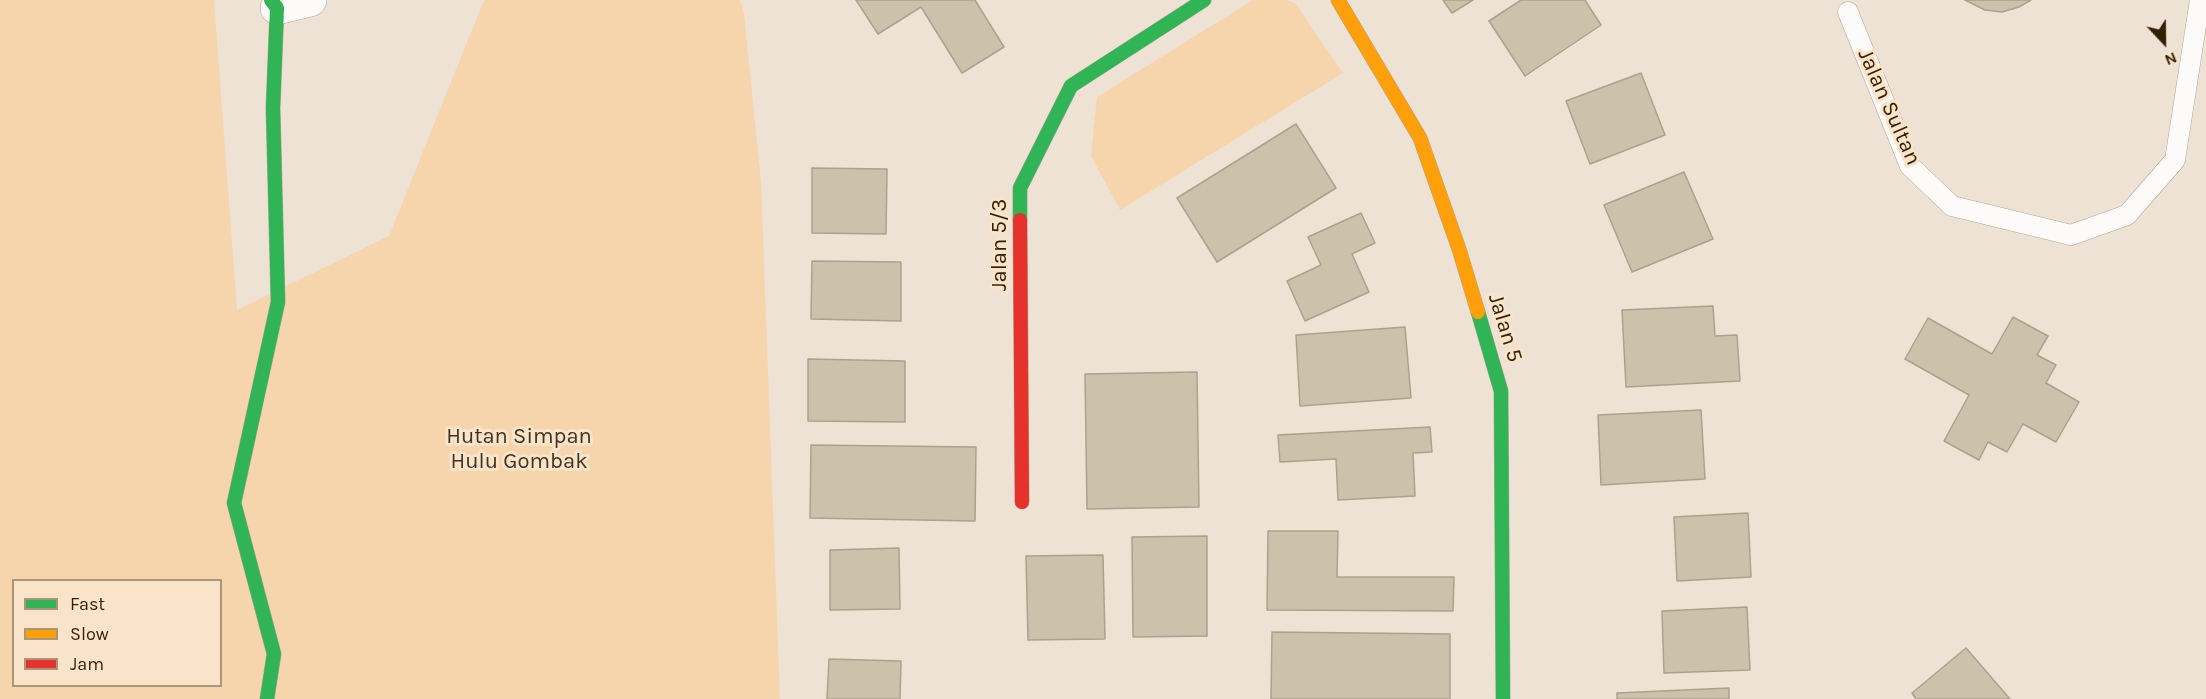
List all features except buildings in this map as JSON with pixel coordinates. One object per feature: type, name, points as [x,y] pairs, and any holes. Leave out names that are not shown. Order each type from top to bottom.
[{"type":"street","points":[[267,699],[274,654],[234,503],[278,302],[273,108],[274,4],[310,0]]},
{"type":"street","name":"Jalan 5/3","points":[[1022,502],[1020,188],[1071,86],[1204,0]]},
{"type":"street","name":"Jalan 5","points":[[1338,0],[1420,138],[1459,249],[1501,391],[1503,699]]},
{"type":"lane","name":"Jalan Sultan","points":[[1848,12],[1910,166],[1952,206],[2071,235],[2127,215],[2175,160],[2200,0]]},
{"type":"green space","name":"Hutan Simpan Hulu Gombak","points":[[0,0],[214,0],[237,310],[389,236],[484,0],[740,0],[744,14],[761,181],[780,699],[0,699]]},
{"type":"green space","points":[[1253,0],[1286,0],[1295,3],[1343,73],[1120,210],[1091,156],[1097,97]]},
{"type":"traffic: fast","points":[[267,699],[274,654],[234,503],[278,302],[273,108],[277,8],[271,0]]},
{"type":"traffic: fast","points":[[1020,220],[1020,188],[1071,86],[1204,0]]},
{"type":"traffic: fast","points":[[1478,312],[1501,391],[1503,699]]},
{"type":"traffic: slow","points":[[1338,0],[1420,138],[1459,249],[1478,312]]},
{"type":"traffic: jam","points":[[1020,220],[1022,502]]}]
